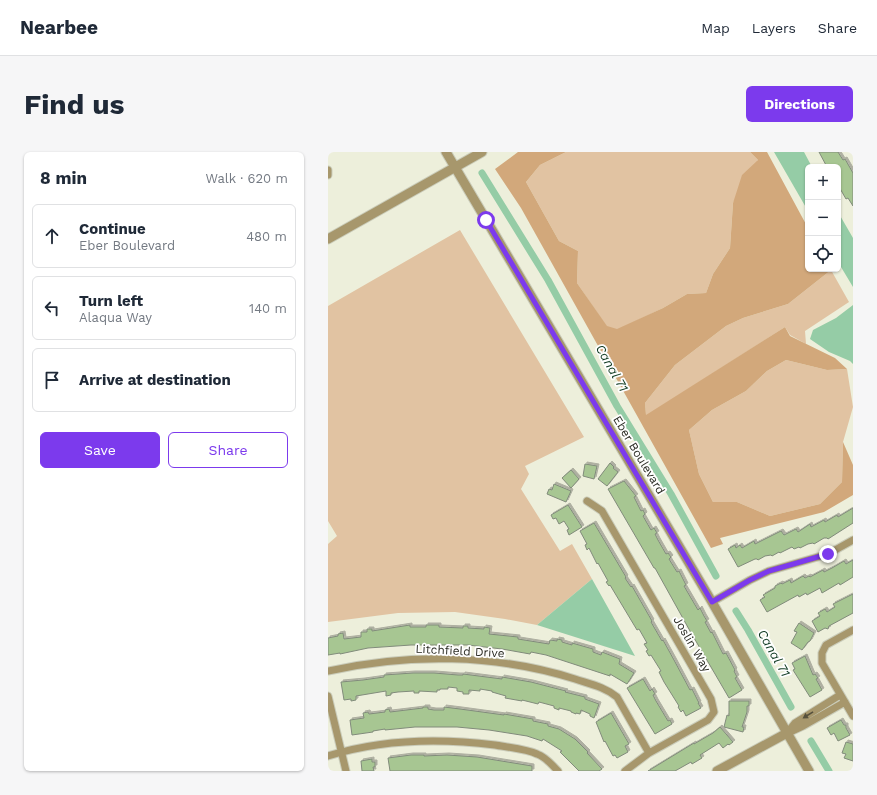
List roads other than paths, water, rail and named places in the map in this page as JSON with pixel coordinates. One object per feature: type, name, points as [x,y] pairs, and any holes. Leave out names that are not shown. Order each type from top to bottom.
[{"type":"street","name":"Eber Boulevard","points":[[446,152],[712,602],[809,771]]},
{"type":"street","points":[[328,239],[482,152]]},
{"type":"street","name":"Joslin Way","points":[[587,501],[602,511],[711,699],[714,712],[708,720],[649,753],[625,771]]},
{"type":"street","points":[[712,602],[769,571],[828,554],[853,540]]},
{"type":"street","points":[[853,630],[826,645],[822,653],[822,663],[853,716]]},
{"type":"street","name":"Litchfield Drive","points":[[328,671],[352,666],[406,659],[463,659],[510,664],[563,676],[609,690],[617,697],[649,753]]},
{"type":"street","points":[[787,733],[795,723],[840,695]]},
{"type":"street","points":[[328,696],[346,771]]},
{"type":"street","points":[[717,771],[845,702]]},
{"type":"street","points":[[328,756],[342,751],[380,745],[421,741],[462,741],[536,753],[547,760],[558,771]]},
{"type":"waterway","name":"Canal 71","points":[[482,173],[548,280],[617,406],[671,494],[716,576]]},
{"type":"waterway","name":"Canal 71","points":[[736,611],[791,707]]},
{"type":"waterway","name":"Canal 71","points":[[811,741],[829,771]]}]
